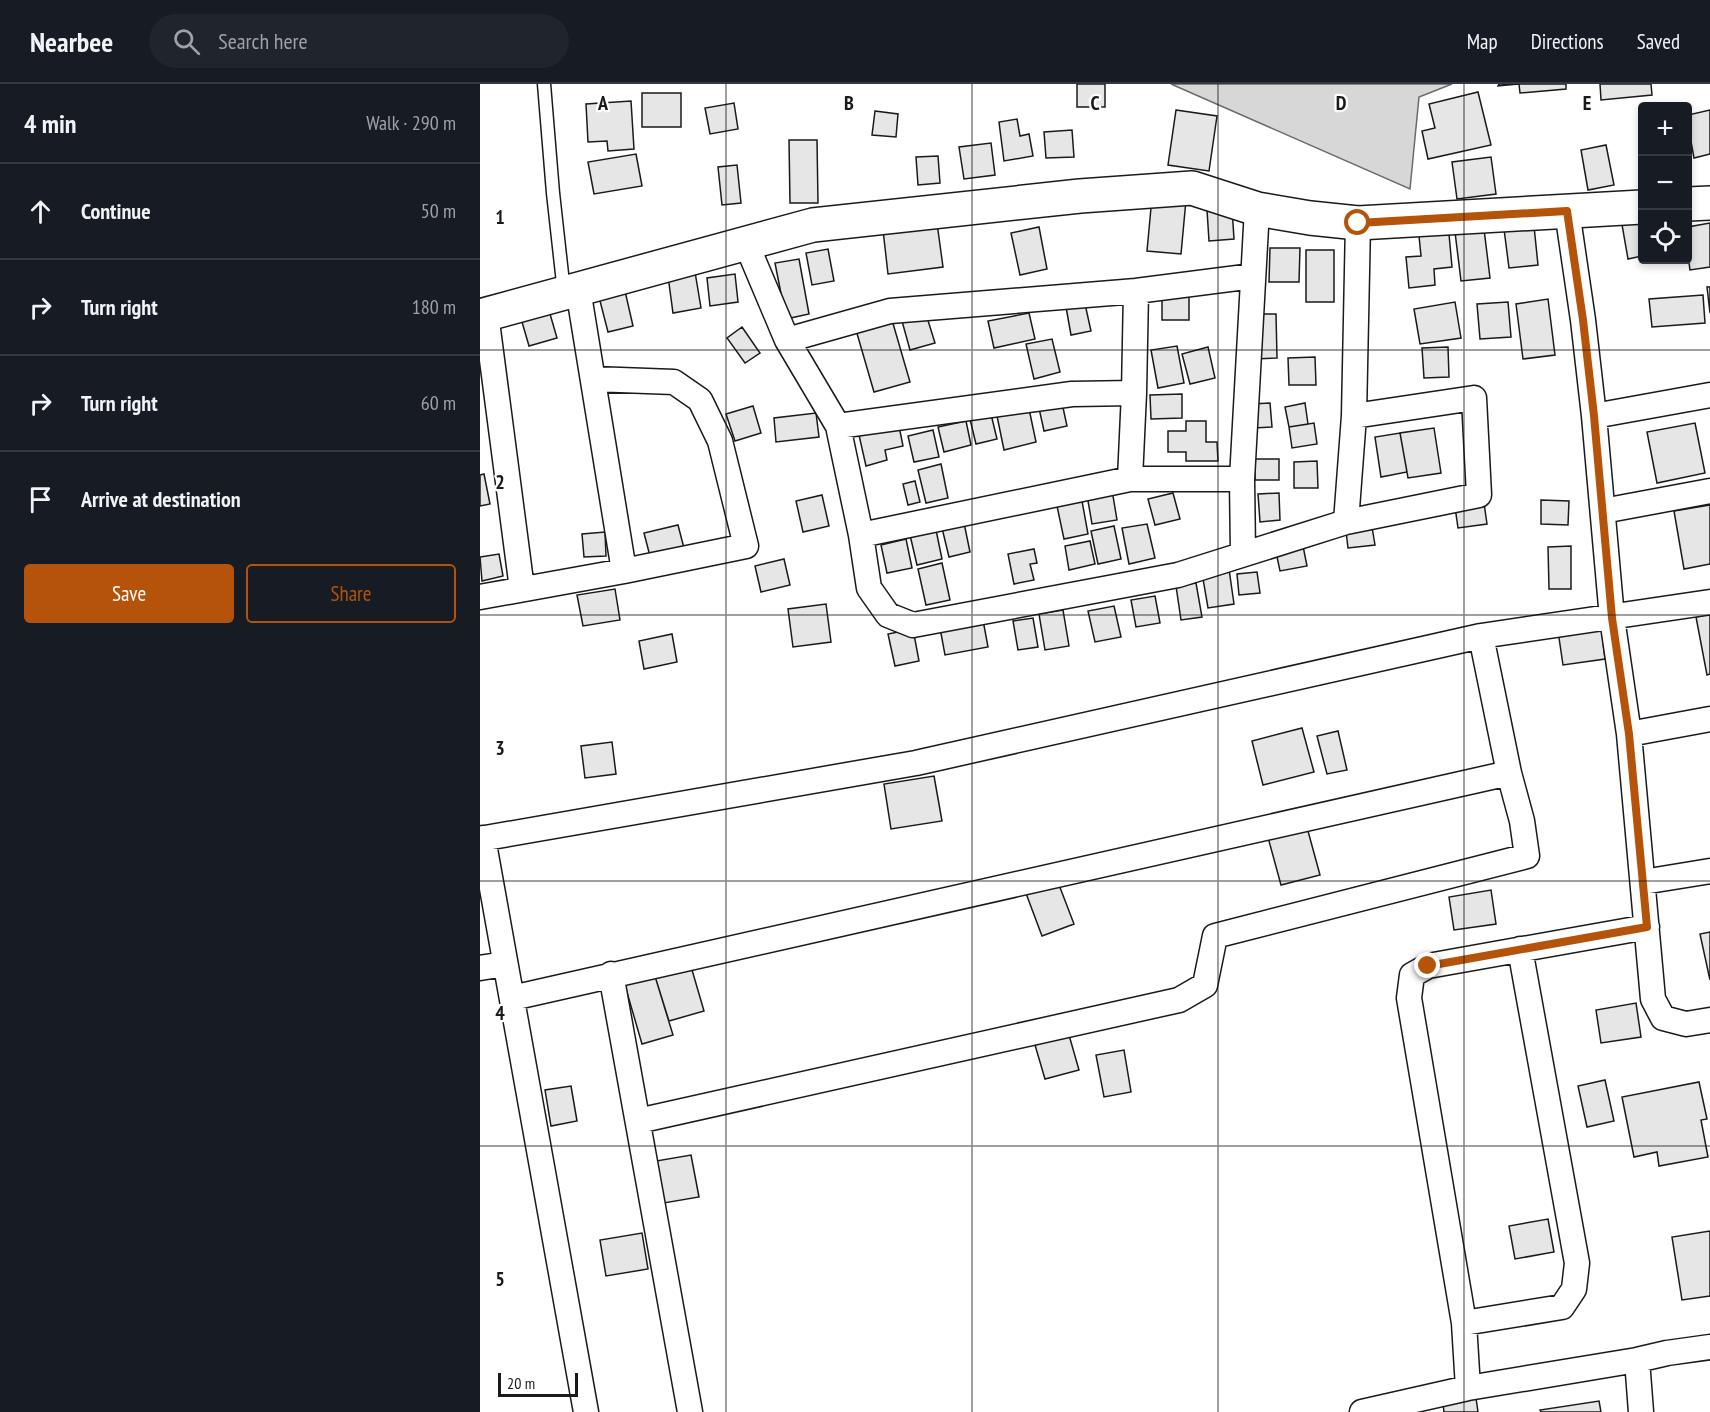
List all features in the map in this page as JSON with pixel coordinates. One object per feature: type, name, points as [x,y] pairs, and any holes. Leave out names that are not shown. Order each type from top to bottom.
[{"type":"street","points":[[522,589],[483,315],[813,225],[1080,196],[1192,188],[1257,209],[1358,223],[1638,207]]},
{"type":"street","points":[[1692,204],[1710,203]]},
{"type":"street","points":[[1243,554],[1242,479],[1257,209]]},
{"type":"street","points":[[1567,211],[1594,416],[1612,618],[1629,734],[1653,999],[1663,1018],[1686,1024],[1710,1020]]},
{"type":"street","points":[[1346,522],[1354,416],[1358,223]]},
{"type":"street","points":[[746,243],[787,340],[838,426],[861,535],[869,588],[888,615],[914,625],[1178,574],[1346,522],[1479,495],[1474,398],[1354,416]]},
{"type":"street","points":[[787,340],[890,311],[1136,291],[1253,276]]},
{"type":"street","points":[[571,291],[593,379],[624,571]]},
{"type":"street","points":[[1130,479],[1136,291]]},
{"type":"street","points":[[480,597],[746,546],[720,441],[700,400],[674,382],[593,379]]},
{"type":"street","points":[[838,426],[1072,394],[1134,393]]},
{"type":"street","points":[[1594,416],[1710,394]]},
{"type":"street","points":[[861,535],[1130,479],[1242,479]]},
{"type":"street","points":[[1603,511],[1710,491]]},
{"type":"street","points":[[586,1412],[482,838],[916,764],[1481,636],[1710,602]]},
{"type":"street","points":[[638,1121],[1179,1000],[1205,985],[1215,936],[1527,856],[1522,821],[1509,773],[1481,636]]},
{"type":"street","points":[[1629,734],[1710,719]]},
{"type":"street","points":[[512,998],[1509,773]]},
{"type":"street","points":[[1643,882],[1710,870]]},
{"type":"street","points":[[1468,1388],[1464,1323],[1409,998],[1412,975],[1428,966],[1647,927]]},
{"type":"street","points":[[1464,1323],[1562,1307],[1574,1288],[1577,1263],[1520,949]]},
{"type":"street","points":[[480,968],[505,964]]},
{"type":"street","points":[[612,974],[690,1412]]},
{"type":"street","points":[[1362,1412],[1468,1388],[1710,1347]]},
{"type":"street","points":[[1637,1360],[1641,1412]]},
{"type":"lane","points":[[544,84],[553,193],[571,291]]},
{"type":"shaded area","points":[[1171,84],[1452,84],[1419,97],[1410,189]]},
{"type":"building","points":[[1077,84],[1105,84],[1105,107],[1077,107]]},
{"type":"building","points":[[1519,84],[1566,84],[1566,89],[1520,93]]},
{"type":"building","points":[[1600,84],[1651,84],[1652,95],[1601,100]]},
{"type":"building","points":[[1478,92],[1491,145],[1428,159],[1422,131],[1435,128],[1429,104]]},
{"type":"building","points":[[642,93],[681,93],[681,127],[642,127]]},
{"type":"building","points":[[631,101],[634,149],[608,151],[607,141],[588,142],[586,104]]},
{"type":"building","points":[[734,103],[738,129],[710,134],[705,108]]},
{"type":"building","points":[[1176,110],[1217,116],[1209,171],[1168,165]]},
{"type":"building","points":[[1710,110],[1710,154],[1694,158],[1692,147],[1692,114]]},
{"type":"building","points":[[875,111],[898,114],[896,137],[872,135]]},
{"type":"building","points":[[1017,119],[1020,136],[1029,134],[1033,156],[1004,161],[999,122]]},
{"type":"building","points":[[1072,130],[1074,157],[1046,158],[1044,132]]},
{"type":"building","points":[[789,140],[817,140],[818,203],[790,203]]},
{"type":"building","points":[[991,143],[995,175],[964,179],[959,147]]},
{"type":"building","points":[[1606,145],[1614,185],[1588,190],[1581,150]]},
{"type":"building","points":[[636,154],[642,186],[594,194],[588,162]]},
{"type":"building","points":[[938,156],[940,183],[918,185],[916,157]]},
{"type":"building","points":[[1491,157],[1496,194],[1457,199],[1452,162]]},
{"type":"building","points":[[737,165],[741,203],[722,205],[718,167]]},
{"type":"building","points":[[1152,197],[1186,200],[1181,254],[1147,251]]},
{"type":"building","points":[[1232,208],[1234,239],[1209,241],[1207,210]]},
{"type":"building","points":[[1638,216],[1638,257],[1628,259],[1621,219]]},
{"type":"building","points":[[937,223],[943,267],[888,274],[883,230]]},
{"type":"building","points":[[1710,223],[1710,267],[1690,270],[1692,226]]},
{"type":"building","points":[[1534,226],[1538,265],[1509,268],[1504,229]]},
{"type":"building","points":[[1039,227],[1047,269],[1020,275],[1011,233]]},
{"type":"building","points":[[1484,229],[1490,278],[1461,281],[1455,232]]},
{"type":"building","points":[[1449,234],[1452,267],[1434,269],[1435,285],[1409,288],[1406,257],[1421,256],[1419,236]]},
{"type":"building","points":[[1270,248],[1300,248],[1299,282],[1269,282]]},
{"type":"building","points":[[828,249],[834,281],[812,285],[806,253]]},
{"type":"building","points":[[1306,250],[1334,250],[1334,302],[1306,302]]},
{"type":"building","points":[[799,259],[809,314],[786,319],[775,263]]},
{"type":"building","points":[[695,272],[701,308],[673,313],[668,276]]},
{"type":"building","points":[[735,274],[738,302],[710,306],[707,278]]},
{"type":"building","points":[[1707,287],[1710,287],[1710,313]]},
{"type":"building","points":[[625,291],[633,326],[608,332],[599,297]]},
{"type":"building","points":[[1162,292],[1189,292],[1189,320],[1162,320]]},
{"type":"building","points":[[1703,295],[1705,323],[1652,327],[1649,299]]},
{"type":"building","points":[[1548,299],[1555,355],[1523,359],[1516,304]]},
{"type":"building","points":[[1455,302],[1461,338],[1420,344],[1414,309]]},
{"type":"building","points":[[1508,302],[1511,337],[1480,339],[1477,304]]},
{"type":"building","points":[[1085,304],[1091,331],[1071,335],[1066,307]]},
{"type":"building","points":[[548,307],[557,338],[529,346],[520,315]]},
{"type":"building","points":[[1029,313],[1035,339],[994,348],[988,321]]},
{"type":"building","points":[[926,314],[935,343],[910,350],[902,321]]},
{"type":"building","points":[[1252,314],[1276,314],[1277,358],[1253,359]]},
{"type":"building","points":[[892,320],[910,382],[874,392],[856,330]]},
{"type":"building","points":[[742,327],[760,353],[745,363],[727,338]]},
{"type":"building","points":[[1052,339],[1060,372],[1034,379],[1026,344]]},
{"type":"building","points":[[1177,346],[1184,383],[1158,388],[1151,350]]},
{"type":"building","points":[[1208,347],[1215,378],[1190,384],[1182,354]]},
{"type":"building","points":[[1448,347],[1449,377],[1424,378],[1422,348]]},
{"type":"building","points":[[1315,357],[1316,385],[1289,385],[1288,358]]},
{"type":"building","points":[[1182,394],[1182,418],[1151,419],[1150,395]]},
{"type":"building","points":[[1062,403],[1067,426],[1044,431],[1039,408]]},
{"type":"building","points":[[1270,403],[1272,427],[1254,428],[1252,404]]},
{"type":"building","points":[[1305,403],[1308,424],[1289,427],[1285,407]]},
{"type":"building","points":[[1028,404],[1036,442],[1004,450],[996,411]]},
{"type":"building","points":[[753,406],[761,433],[735,441],[726,414]]},
{"type":"building","points":[[990,410],[997,439],[976,444],[969,415]]},
{"type":"building","points":[[816,413],[819,437],[776,442],[774,418]]},
{"type":"building","points":[[966,421],[971,445],[944,452],[938,427]]},
{"type":"building","points":[[1186,421],[1206,421],[1206,442],[1217,442],[1218,461],[1186,461],[1186,452],[1168,452],[1168,431],[1186,431]]},
{"type":"building","points":[[1314,423],[1317,444],[1292,448],[1289,427]]},
{"type":"building","points":[[1695,423],[1705,473],[1657,483],[1647,432]]},
{"type":"building","points":[[899,426],[903,446],[885,450],[887,460],[866,466],[859,435]]},
{"type":"building","points":[[1434,428],[1441,473],[1408,478],[1400,433]]},
{"type":"building","points":[[933,430],[939,457],[914,462],[908,436]]},
{"type":"building","points":[[1400,433],[1407,472],[1381,477],[1375,437]]},
{"type":"building","points":[[1255,459],[1279,459],[1279,480],[1255,480]]},
{"type":"building","points":[[1317,461],[1318,488],[1294,488],[1294,462]]},
{"type":"building","points":[[941,464],[948,498],[926,503],[918,470]]},
{"type":"building","points":[[484,474],[490,504],[480,506],[480,475]]},
{"type":"building","points":[[915,481],[920,502],[908,505],[903,484]]},
{"type":"building","points":[[1112,490],[1117,520],[1092,524],[1087,495]]},
{"type":"building","points":[[1173,493],[1180,519],[1155,525],[1148,499]]},
{"type":"building","points":[[1279,493],[1280,520],[1260,522],[1258,494]]},
{"type":"building","points":[[822,495],[829,526],[803,532],[796,501]]},
{"type":"building","points":[[1541,500],[1569,501],[1568,525],[1541,524]]},
{"type":"building","points":[[1082,501],[1088,534],[1064,539],[1057,506]]},
{"type":"building","points":[[1484,503],[1487,524],[1458,528],[1455,507]]},
{"type":"building","points":[[1710,505],[1710,564],[1684,569],[1674,511]]},
{"type":"building","points":[[964,523],[970,552],[949,557],[942,528]]},
{"type":"building","points":[[1147,524],[1155,558],[1129,564],[1122,528]]},
{"type":"building","points":[[678,525],[685,552],[651,560],[644,533]]},
{"type":"building","points":[[1114,526],[1121,559],[1098,564],[1091,531]]},
{"type":"building","points":[[1372,527],[1375,545],[1348,548],[1346,531]]},
{"type":"building","points":[[936,530],[942,559],[917,565],[910,535]]},
{"type":"building","points":[[605,532],[606,556],[584,557],[582,534]]},
{"type":"building","points":[[906,539],[912,568],[887,573],[881,545]]},
{"type":"building","points":[[1090,541],[1095,564],[1069,570],[1065,546]]},
{"type":"building","points":[[1303,546],[1307,566],[1280,571],[1276,552]]},
{"type":"building","points":[[1571,546],[1571,589],[1549,589],[1548,547]]},
{"type":"building","points":[[1034,549],[1037,563],[1030,564],[1034,580],[1014,584],[1008,554]]},
{"type":"building","points":[[499,554],[503,576],[482,581],[480,557]]},
{"type":"building","points":[[784,559],[790,585],[761,592],[755,566]]},
{"type":"building","points":[[942,563],[950,600],[926,605],[918,569]]},
{"type":"building","points":[[1229,569],[1234,604],[1208,608],[1202,573]]},
{"type":"building","points":[[1257,572],[1260,593],[1239,595],[1237,574]]},
{"type":"building","points":[[1196,583],[1202,617],[1181,620],[1176,586]]},
{"type":"building","points":[[615,589],[620,620],[583,626],[577,595]]},
{"type":"building","points":[[1155,596],[1160,623],[1136,627],[1131,600]]},
{"type":"building","points":[[826,604],[831,642],[793,647],[788,609]]},
{"type":"building","points":[[1114,606],[1121,637],[1095,642],[1088,611]]},
{"type":"building","points":[[1063,610],[1069,646],[1045,650],[1039,614]]},
{"type":"building","points":[[1710,614],[1710,674],[1707,675],[1696,617]]},
{"type":"building","points":[[1033,618],[1038,647],[1018,650],[1013,621]]},
{"type":"building","points":[[983,620],[988,647],[945,655],[940,628]]},
{"type":"building","points":[[1601,625],[1605,659],[1563,665],[1558,631]]},
{"type":"building","points":[[913,629],[919,661],[895,666],[888,634]]},
{"type":"building","points":[[672,634],[677,662],[644,669],[639,641]]},
{"type":"building","points":[[1302,728],[1314,772],[1263,785],[1252,741]]},
{"type":"building","points":[[1338,731],[1347,770],[1327,774],[1317,736]]},
{"type":"building","points":[[612,742],[616,774],[585,778],[581,746]]},
{"type":"building","points":[[934,776],[942,821],[891,829],[884,784]]},
{"type":"building","points":[[1305,820],[1320,875],[1281,885],[1266,830]]},
{"type":"building","points":[[1056,877],[1074,924],[1042,936],[1024,888]]},
{"type":"building","points":[[1491,890],[1496,924],[1454,930],[1449,897]]},
{"type":"building","points":[[1710,932],[1710,980],[1700,934]]},
{"type":"building","points":[[690,963],[704,1011],[669,1021],[654,973]]},
{"type":"building","points":[[654,973],[673,1035],[642,1044],[624,982]]},
{"type":"building","points":[[1636,1003],[1641,1037],[1601,1043],[1596,1010]]},
{"type":"building","points":[[1069,1035],[1079,1070],[1045,1079],[1035,1045]]},
{"type":"building","points":[[1124,1050],[1131,1092],[1104,1097],[1096,1055]]},
{"type":"building","points":[[1605,1080],[1614,1121],[1587,1127],[1578,1086]]},
{"type":"building","points":[[1699,1082],[1707,1119],[1701,1120],[1708,1157],[1659,1166],[1657,1152],[1634,1157],[1622,1097]]},
{"type":"building","points":[[571,1086],[577,1121],[551,1126],[545,1090]]},
{"type":"building","points":[[691,1155],[699,1197],[664,1203],[656,1161]]},
{"type":"building","points":[[1548,1219],[1554,1252],[1515,1259],[1509,1226]]},
{"type":"building","points":[[1710,1231],[1710,1296],[1682,1300],[1672,1237]]},
{"type":"building","points":[[642,1233],[648,1269],[606,1276],[600,1240]]},
{"type":"building","points":[[1476,1398],[1478,1412],[1444,1412],[1443,1403]]},
{"type":"building","points":[[1599,1401],[1601,1412],[1541,1412],[1540,1410]]},
{"type":"route","points":[[1358,223],[1567,211],[1594,416],[1612,618],[1629,734],[1643,882],[1647,927],[1428,966]]}]
